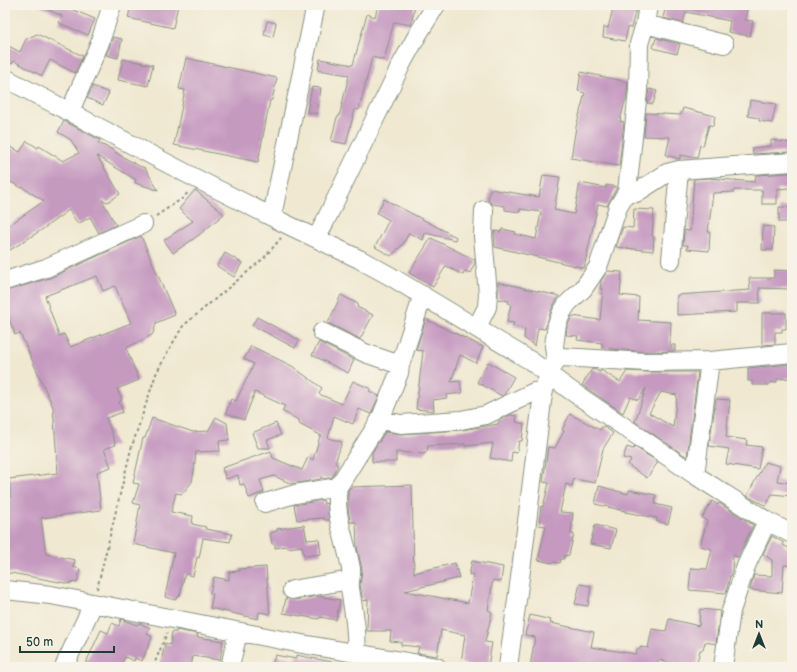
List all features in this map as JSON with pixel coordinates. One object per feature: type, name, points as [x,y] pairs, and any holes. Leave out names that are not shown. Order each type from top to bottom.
[{"type":"street","points":[[70,111],[99,45],[112,5]]},
{"type":"street","points":[[317,238],[402,63],[436,5]]},
{"type":"street","points":[[508,667],[557,324],[568,303],[583,289],[598,267],[618,207],[627,192],[638,91],[639,44],[645,24],[648,5]]},
{"type":"street","points":[[272,216],[316,6]]},
{"type":"street","points":[[645,24],[724,44]]},
{"type":"street","points":[[5,78],[197,179],[359,259],[423,295],[531,361],[695,475],[767,521],[792,534]]},
{"type":"street","points":[[627,192],[636,193],[643,190],[656,179],[667,173],[679,170],[792,162]]},
{"type":"street","points":[[671,260],[679,170]]},
{"type":"street","points":[[477,328],[487,306],[488,294],[483,236],[484,210]]},
{"type":"street","points":[[5,281],[46,268],[143,224]]},
{"type":"street","points":[[356,652],[358,638],[349,585],[351,571],[337,512],[336,498],[338,487],[380,420],[399,372],[423,295]]},
{"type":"street","points":[[322,332],[366,353],[400,365]]},
{"type":"street","points":[[380,420],[401,424],[461,420],[486,415],[534,392],[550,375],[562,357],[646,362],[710,361],[792,353]]},
{"type":"street","points":[[695,475],[710,361]]},
{"type":"street","points":[[265,504],[295,494],[338,487]]},
{"type":"street","points":[[723,667],[731,611],[746,566],[767,521]]},
{"type":"street","points":[[292,590],[350,580]]},
{"type":"street","points":[[5,590],[35,592],[238,632],[436,667]]},
{"type":"street","points":[[64,667],[93,604]]},
{"type":"street","points":[[230,667],[238,632]]},
{"type":"path","points":[[143,224],[183,198],[197,179]]},
{"type":"path","points":[[93,604],[131,449],[156,374],[183,326],[264,258],[290,226]]},
{"type":"path","points":[[154,667],[173,619]]},
{"type":"building","points":[[38,5],[61,5],[95,19],[88,35],[59,23],[62,16]]},
{"type":"building","points":[[131,5],[178,5],[173,28],[128,18]]},
{"type":"building","points":[[378,5],[415,5],[411,25],[394,22],[384,60],[372,57],[359,110],[355,109],[346,144],[331,141],[337,117],[339,117],[349,75],[318,70],[320,59],[353,65],[367,14],[375,17]]},
{"type":"building","points":[[666,5],[674,7],[674,5],[748,5],[745,20],[753,21],[750,36],[728,32],[730,21],[686,12],[683,23],[663,18]]},
{"type":"building","points":[[626,7],[636,10],[631,28],[628,27],[625,41],[603,37],[604,27],[608,28],[613,8],[625,11]]},
{"type":"building","points":[[267,21],[276,23],[273,37],[264,35]]},
{"type":"building","points":[[37,34],[83,56],[75,73],[50,60],[42,76],[14,61],[12,64],[5,60],[5,44],[20,52],[26,39]]},
{"type":"building","points":[[113,37],[122,39],[118,58],[106,55]]},
{"type":"building","points":[[656,38],[680,44],[677,54],[653,48]]},
{"type":"building","points":[[186,58],[277,78],[272,100],[270,100],[258,162],[174,145],[185,90],[179,89]]},
{"type":"building","points":[[123,59],[153,65],[148,86],[118,80]]},
{"type":"building","points":[[581,72],[628,82],[626,101],[620,121],[624,122],[619,166],[571,158],[576,127],[585,93],[578,91]]},
{"type":"building","points":[[93,86],[109,93],[103,105],[87,98]]},
{"type":"building","points":[[312,87],[321,88],[317,114],[307,112]]},
{"type":"building","points":[[649,89],[657,91],[653,104],[647,103]]},
{"type":"building","points":[[750,100],[776,104],[772,123],[759,121],[759,118],[748,116]]},
{"type":"building","points":[[683,108],[715,116],[713,126],[709,125],[703,146],[700,145],[697,158],[680,155],[680,159],[666,155],[670,137],[644,136],[646,113],[681,115]]},
{"type":"building","points":[[64,121],[100,140],[98,143],[145,168],[158,190],[135,183],[136,180],[97,156],[120,194],[108,202],[102,200],[116,225],[99,233],[90,217],[78,224],[69,210],[10,250],[5,243],[5,228],[44,201],[22,187],[5,179],[5,144],[20,152],[27,141],[38,148],[39,146],[63,161],[79,153],[71,140],[58,132]]},
{"type":"building","points":[[771,140],[791,143],[790,152],[753,154],[752,148],[771,146]]},
{"type":"building","points":[[792,173],[792,185],[790,185],[790,188],[777,189],[777,204],[762,204],[762,190],[734,190],[734,192],[713,193],[708,232],[710,232],[709,251],[687,249],[688,245],[683,245],[684,230],[690,231],[694,179],[709,178],[755,182],[756,175]]},
{"type":"building","points":[[543,175],[560,177],[554,210],[574,214],[580,183],[606,188],[606,185],[617,187],[607,206],[598,204],[584,268],[495,247],[494,231],[501,232],[502,229],[536,239],[541,212],[520,209],[520,212],[505,210],[505,206],[493,204],[488,201],[490,189],[539,197]]},
{"type":"building","points":[[195,190],[224,214],[199,235],[173,253],[164,240],[193,221],[179,209]]},
{"type":"building","points":[[384,199],[456,237],[455,240],[425,233],[423,240],[409,233],[403,244],[391,256],[375,247],[389,220],[377,213]]},
{"type":"building","points":[[779,207],[792,207],[792,222],[779,222]]},
{"type":"building","points":[[634,209],[654,210],[652,236],[654,237],[653,251],[616,247],[623,227],[633,228]]},
{"type":"building","points":[[763,226],[774,227],[773,250],[762,250]]},
{"type":"building","points":[[141,236],[175,315],[156,323],[152,335],[126,348],[139,380],[117,389],[122,400],[119,402],[123,412],[106,418],[116,445],[104,449],[111,467],[97,472],[101,510],[41,518],[46,554],[75,560],[73,567],[80,569],[77,583],[70,582],[70,584],[11,573],[5,574],[5,498],[11,497],[9,479],[58,473],[53,407],[20,333],[15,335],[5,308],[5,291],[50,278]],"holes":[[[97,276],[103,291],[115,286],[131,323],[70,347],[64,334],[59,336],[45,296]]]},
{"type":"building","points":[[431,238],[475,260],[470,273],[465,271],[463,275],[446,266],[433,287],[409,273]]},
{"type":"building","points":[[225,253],[242,263],[234,277],[217,266]]},
{"type":"building","points":[[774,270],[792,271],[792,289],[759,288],[760,303],[737,303],[737,312],[677,315],[677,295],[750,290],[749,278],[774,278]]},
{"type":"building","points":[[607,271],[622,272],[620,295],[639,297],[638,320],[671,322],[670,345],[675,345],[675,351],[646,352],[602,348],[602,343],[577,340],[578,336],[566,335],[567,327],[572,316],[600,320],[603,289],[600,289],[601,281]]},
{"type":"building","points":[[498,282],[559,296],[552,308],[545,329],[538,328],[535,346],[524,338],[525,329],[513,326],[514,323],[507,322],[511,304],[508,303],[509,301],[498,299]]},
{"type":"building","points":[[341,295],[358,304],[357,307],[373,315],[360,339],[328,323]]},
{"type":"building","points":[[762,313],[786,313],[786,329],[782,329],[782,332],[775,332],[775,344],[762,345]]},
{"type":"building","points":[[257,317],[299,340],[295,348],[252,325]]},
{"type":"building","points":[[426,319],[483,347],[476,363],[460,355],[451,382],[460,381],[462,393],[446,395],[447,398],[433,400],[434,411],[416,409],[423,351],[416,350]]},
{"type":"building","points":[[319,342],[354,360],[348,373],[312,355]]},
{"type":"building","points":[[251,346],[292,366],[322,388],[319,394],[342,404],[353,381],[371,389],[369,391],[379,396],[371,414],[359,409],[353,424],[334,416],[328,438],[342,442],[335,463],[338,465],[332,477],[324,479],[321,477],[321,479],[292,484],[274,476],[260,480],[264,492],[249,498],[244,484],[240,485],[238,475],[226,479],[222,468],[271,451],[273,458],[302,470],[308,457],[313,460],[320,436],[322,436],[299,424],[300,421],[282,411],[285,406],[255,392],[244,420],[226,413],[231,399],[236,401],[254,364],[244,359]]},
{"type":"building","points":[[488,362],[514,377],[502,396],[477,382]]},
{"type":"building","points":[[792,364],[792,378],[777,379],[777,382],[769,383],[769,385],[752,385],[752,381],[748,381],[748,368]]},
{"type":"building","points":[[592,369],[600,372],[601,370],[620,382],[627,371],[698,372],[687,457],[635,422],[646,388],[638,400],[630,397],[623,413],[582,385]],"holes":[[[661,392],[677,395],[673,427],[649,413]]]},
{"type":"building","points":[[716,399],[730,400],[726,437],[747,440],[746,445],[762,447],[758,469],[726,464],[729,449],[709,446]]},
{"type":"building","points":[[570,414],[600,430],[603,426],[613,433],[603,449],[595,483],[574,479],[572,486],[566,484],[560,512],[573,513],[571,534],[574,534],[569,555],[564,556],[564,559],[561,559],[560,563],[552,563],[538,560],[546,526],[539,525],[541,506],[543,507],[549,483],[543,482],[548,447],[555,448],[564,431],[562,430]]},
{"type":"building","points":[[510,415],[517,416],[516,422],[524,424],[522,441],[519,441],[517,453],[512,452],[511,462],[490,458],[493,443],[465,446],[465,444],[428,446],[425,454],[396,452],[396,462],[372,462],[372,453],[385,432],[402,434],[462,430],[498,424],[499,421]]},
{"type":"building","points":[[216,417],[227,423],[229,440],[219,441],[220,451],[196,452],[192,482],[182,494],[176,493],[171,512],[193,516],[192,524],[206,527],[205,529],[232,534],[230,542],[203,538],[199,558],[197,557],[193,576],[185,574],[180,595],[175,600],[165,597],[174,553],[133,544],[140,505],[133,503],[139,484],[133,483],[143,438],[145,438],[152,418],[193,432],[208,431]]},
{"type":"building","points":[[276,423],[281,435],[267,440],[270,448],[258,448],[252,433]]},
{"type":"building","points":[[627,447],[633,449],[635,447],[658,462],[647,478],[628,465],[631,460],[623,458]]},
{"type":"building","points":[[765,462],[780,466],[777,481],[792,483],[792,496],[772,494],[766,506],[747,496]]},
{"type":"building","points":[[412,485],[414,573],[455,563],[459,578],[405,591],[468,603],[473,574],[469,575],[472,561],[503,567],[501,582],[493,580],[488,610],[492,612],[485,642],[492,643],[488,667],[461,663],[465,635],[441,630],[437,656],[417,653],[419,647],[401,645],[401,642],[390,641],[391,631],[367,631],[368,600],[363,601],[360,585],[362,570],[357,547],[356,522],[350,522],[348,490],[351,487]]},
{"type":"building","points":[[599,486],[628,494],[629,490],[656,495],[655,504],[672,508],[668,524],[656,521],[657,518],[595,504]]},
{"type":"building","points":[[323,500],[324,504],[327,503],[329,520],[324,520],[324,518],[297,520],[294,505]]},
{"type":"building","points":[[712,501],[718,505],[719,503],[753,525],[738,557],[733,555],[732,574],[730,576],[726,593],[689,590],[691,568],[707,569],[712,549],[700,546],[707,521],[702,518]]},
{"type":"building","points":[[304,525],[307,540],[319,539],[321,554],[304,556],[302,546],[275,548],[275,544],[272,544],[270,533],[277,531],[277,529]]},
{"type":"building","points":[[595,525],[616,530],[611,548],[590,544]]},
{"type":"building","points":[[772,536],[792,550],[792,566],[784,565],[782,593],[750,590],[754,575],[772,576],[772,560],[763,554]]},
{"type":"building","points":[[266,567],[270,614],[259,612],[258,619],[210,608],[213,594],[210,593],[214,577],[229,580],[229,572],[240,571],[239,569]]},
{"type":"building","points":[[580,584],[591,586],[588,606],[575,604]]},
{"type":"building","points":[[318,596],[340,600],[336,620],[320,617],[319,619],[283,613],[286,598],[294,600]]},
{"type":"building","points":[[700,609],[720,611],[716,644],[705,642],[703,650],[700,650],[696,667],[688,667],[658,660],[657,667],[530,667],[535,637],[525,635],[530,615],[551,620],[550,623],[594,632],[591,647],[636,654],[637,649],[640,649],[640,647],[648,648],[652,629],[666,631],[669,619],[699,626]]},
{"type":"building","points":[[121,619],[137,625],[139,623],[150,628],[147,634],[152,637],[142,661],[135,658],[134,661],[125,657],[120,667],[84,667],[101,630],[108,633],[112,623],[119,626]]},
{"type":"building","points":[[176,630],[198,634],[197,637],[223,641],[220,660],[193,656],[191,667],[160,667],[165,643],[170,645],[172,632],[176,632]]},
{"type":"building","points":[[275,655],[296,659],[296,655],[332,662],[331,667],[272,667]]}]
